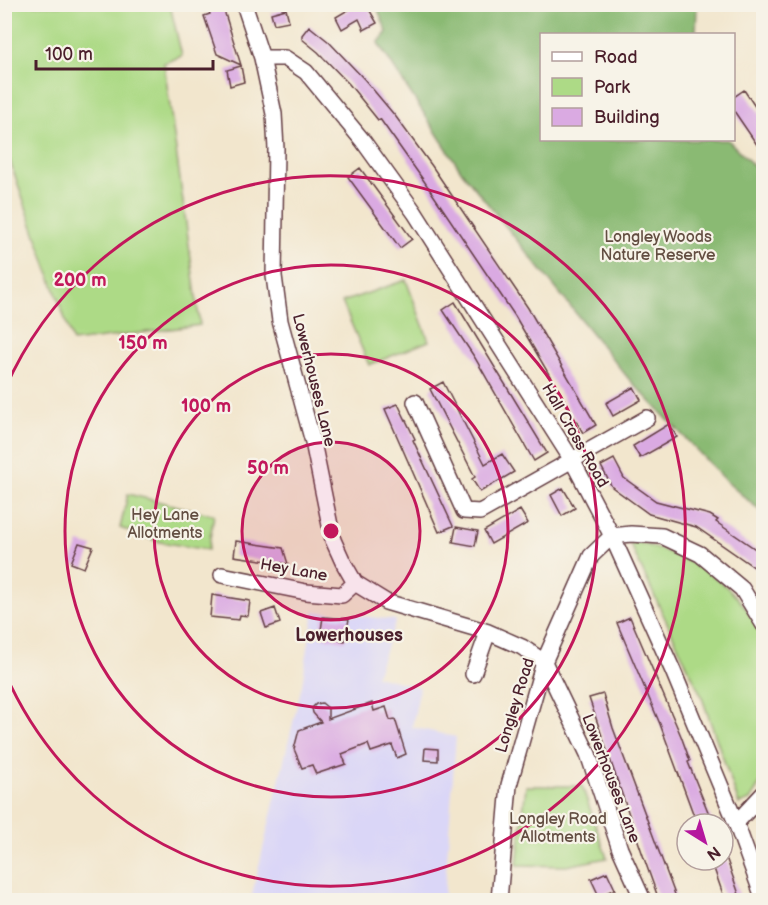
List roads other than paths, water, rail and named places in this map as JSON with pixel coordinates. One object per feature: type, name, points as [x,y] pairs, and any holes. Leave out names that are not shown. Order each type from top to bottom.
[{"type":"street","name":"Lowerhouses Lane","points":[[244,4],[261,58],[274,114],[274,276],[280,321],[313,442],[333,540],[355,583],[386,602],[488,632],[522,647],[544,662],[588,754],[620,849],[643,900]]},
{"type":"street","name":"Hall Cross Road","points":[[261,58],[285,58],[306,72],[363,141],[415,213],[572,460],[612,536],[674,671],[736,823],[764,900]]},
{"type":"street","points":[[415,402],[464,511],[480,513],[647,418]]},
{"type":"street","points":[[612,536],[631,534],[662,536],[700,554],[742,589],[764,625]]},
{"type":"street","name":"Longley Road","points":[[499,900],[509,785],[544,662],[591,556],[612,536]]},
{"type":"street","name":"Hey Lane","points":[[222,575],[322,594],[342,595],[355,583]]},
{"type":"street","points":[[474,674],[488,632]]},
{"type":"street","points":[[736,823],[764,793]]},
{"type":"district","name":"Lowerhouses","points":[[349,635]]},
{"type":"park label","name":"Longley Woods Nature Reserve","points":[[658,245]]},
{"type":"park label","name":"Hey Lane Allotments","points":[[165,523]]},
{"type":"park label","name":"Longley Road Allotments","points":[[558,827]]}]
